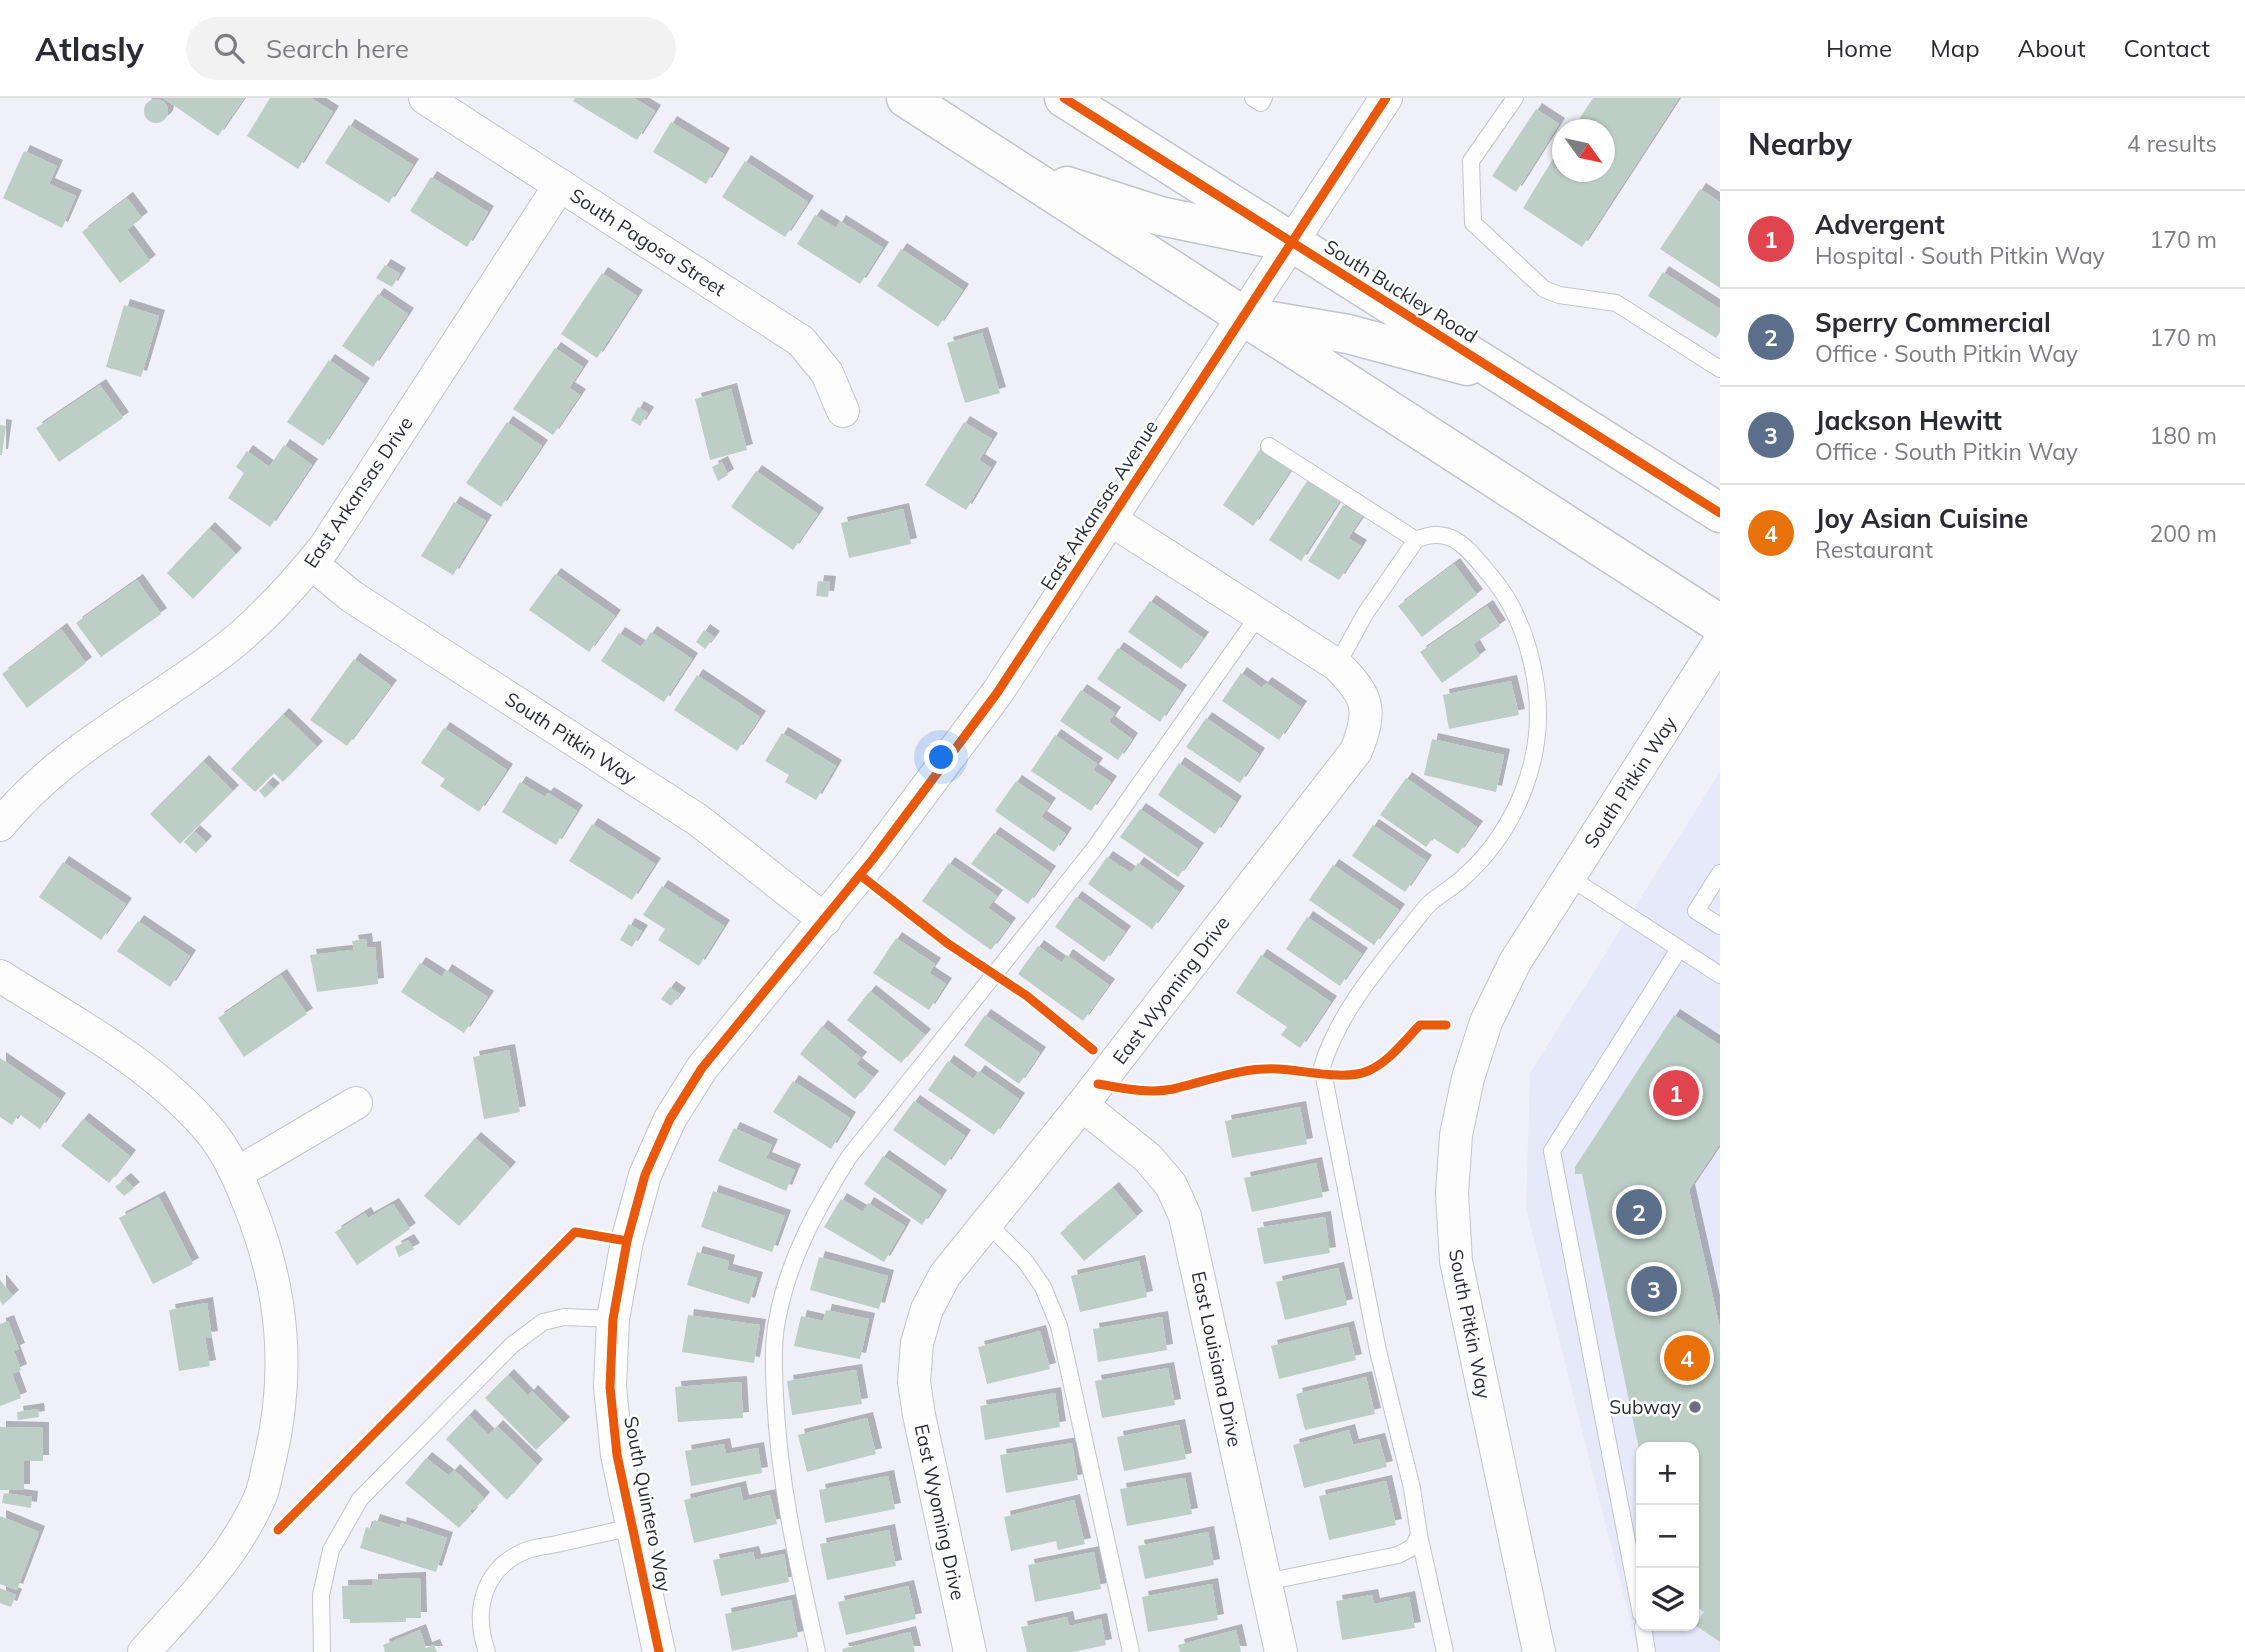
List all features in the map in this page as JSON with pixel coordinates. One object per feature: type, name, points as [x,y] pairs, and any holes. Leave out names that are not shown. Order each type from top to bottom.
[{"type":"main road","points":[[906,98],[1720,624]]},
{"type":"main road","name":"South Buckley Road","points":[[1064,98],[1720,513]]},
{"type":"main road","points":[[1015,169],[1160,216],[1293,243]]},
{"type":"main road","points":[[1243,316],[1348,334],[1503,376]]},
{"type":"street","name":"South Pagosa Street","points":[[425,98],[801,341],[827,373],[843,411]]},
{"type":"street","name":"East Arkansas Avenue","points":[[825,920],[997,693],[1386,98]]},
{"type":"street","name":"East Arkansas Drive","points":[[0,825],[55,768],[224,650],[269,611],[312,564],[560,185]]},
{"type":"street","name":"East Wyoming Drive","points":[[970,1652],[914,1382],[917,1343],[927,1309],[945,1275],[1082,1105],[1356,751],[1365,730],[1366,710],[1359,687],[1337,665],[1111,520]]},
{"type":"street","name":"South Pitkin Way","points":[[312,564],[351,596],[698,820],[825,920]]},
{"type":"street","name":"South Pitkin Way","points":[[1539,1652],[1456,1261],[1452,1194],[1456,1135],[1468,1078],[1486,1022],[1515,962],[1720,641]]},
{"type":"street","name":"South Quintero Way","points":[[659,1652],[617,1455],[610,1387],[613,1320],[630,1226],[645,1175],[670,1119],[702,1068],[825,920]]},
{"type":"street","points":[[0,976],[136,1062],[210,1131],[237,1173],[273,1273],[282,1335],[281,1395],[261,1494],[207,1583],[144,1652]]},
{"type":"street","points":[[237,1173],[356,1102]]},
{"type":"street","name":"East Louisiana Drive","points":[[1082,1105],[1148,1158],[1171,1185],[1185,1216],[1281,1652]]},
{"type":"lane","points":[[1253,98],[1261,103],[1264,98]]},
{"type":"lane","points":[[1515,98],[1471,161],[1473,223],[1544,289],[1559,295],[1616,303],[1720,369]]},
{"type":"lane","points":[[1269,446],[1416,540]]},
{"type":"lane","points":[[1337,665],[1365,614],[1416,540],[1429,534],[1458,540],[1491,575],[1507,598],[1532,656],[1538,696],[1536,748],[1527,783],[1514,812],[1492,847],[1464,877],[1429,905],[1395,946],[1329,1043],[1322,1067],[1378,1351],[1412,1488],[1419,1535],[1445,1652]]},
{"type":"lane","points":[[817,1652],[786,1507],[777,1431],[774,1367],[777,1317],[794,1261],[810,1224],[849,1157],[1094,849],[1258,616]]},
{"type":"lane","points":[[1720,873],[1696,911],[1720,926]]},
{"type":"lane","points":[[1569,877],[1720,975]]},
{"type":"lane","points":[[1636,1588],[1552,1151],[1679,949]]},
{"type":"lane","points":[[987,1223],[1025,1261],[1043,1287],[1059,1326],[1131,1652]]},
{"type":"lane","points":[[322,1652],[321,1595],[331,1550],[360,1499],[512,1345],[543,1322],[564,1317],[613,1320]]},
{"type":"lane","name":"South Quintero Way","points":[[487,1652],[480,1633],[480,1607],[487,1585],[503,1565],[524,1551],[632,1527]]},
{"type":"lane","points":[[1266,1582],[1398,1555],[1413,1547],[1419,1535]]},
{"type":"lane","points":[[1644,1631],[1647,1652]]},
{"type":"shaded area","points":[[1720,772],[1720,1652],[1638,1652],[1526,1208],[1530,1073]]},
{"type":"building","points":[[163,98],[244,98],[218,136]]},
{"type":"building","points":[[270,98],[311,98],[333,112],[298,169],[247,136]]},
{"type":"building","points":[[575,98],[634,98],[655,111],[637,140],[573,101]]},
{"type":"building","points":[[1593,98],[1679,98],[1582,247],[1523,208],[1552,160],[1552,182],[1615,182],[1615,119],[1579,119]]},
{"type":"building","points":[[156,99],[164,103],[168,111],[164,119],[156,123],[148,119],[144,111],[148,103]]},
{"type":"building","points":[[1536,109],[1552,119],[1552,135],[1516,192],[1492,176]]},
{"type":"building","points":[[671,122],[724,154],[706,184],[653,152]]},
{"type":"building","points":[[349,125],[413,165],[389,203],[325,163]]},
{"type":"building","points":[[24,151],[57,166],[49,184],[76,196],[62,228],[3,198]]},
{"type":"building","points":[[745,161],[808,202],[785,237],[722,197]]},
{"type":"building","points":[[431,177],[488,212],[467,247],[410,211]]},
{"type":"building","points":[[1700,189],[1720,202],[1720,288],[1660,249]]},
{"type":"building","points":[[127,198],[142,218],[127,230],[150,261],[120,283],[82,232]]},
{"type":"building","points":[[815,215],[836,228],[840,221],[883,248],[860,284],[797,244]]},
{"type":"building","points":[[901,249],[963,290],[938,327],[877,286]]},
{"type":"building","points":[[385,265],[400,274],[392,287],[376,278]]},
{"type":"building","points":[[1663,272],[1720,309],[1720,332],[1716,338],[1648,296]]},
{"type":"building","points":[[602,273],[637,296],[597,358],[561,334]]},
{"type":"building","points":[[378,294],[408,314],[373,367],[342,346]]},
{"type":"building","points":[[124,305],[159,316],[141,377],[106,367]]},
{"type":"building","points":[[982,333],[1000,393],[965,403],[947,343]]},
{"type":"building","points":[[555,348],[583,367],[569,388],[580,395],[553,435],[513,409]]},
{"type":"building","points":[[329,360],[364,384],[323,446],[287,422]]},
{"type":"building","points":[[100,385],[123,418],[59,462],[36,428]]},
{"type":"building","points":[[731,389],[747,450],[710,460],[695,399]]},
{"type":"building","points":[[638,407],[648,413],[640,426],[631,420]]},
{"type":"building","points":[[507,422],[542,446],[501,507],[466,483]]},
{"type":"building","points":[[964,422],[992,439],[979,460],[991,468],[966,510],[925,485]]},
{"type":"building","points":[[0,425],[6,426],[2,455],[0,455]]},
{"type":"building","points":[[284,445],[312,465],[270,527],[228,498],[244,473],[236,467],[247,451],[269,467]]},
{"type":"building","points":[[1263,445],[1294,465],[1253,526],[1223,505]]},
{"type":"building","points":[[722,462],[728,475],[718,481],[712,467]]},
{"type":"building","points":[[756,471],[818,514],[793,550],[731,507]]},
{"type":"building","points":[[1307,481],[1339,502],[1301,561],[1269,540]]},
{"type":"building","points":[[454,502],[486,521],[453,575],[421,556]]},
{"type":"building","points":[[1343,505],[1362,517],[1348,538],[1361,546],[1339,580],[1308,561]]},
{"type":"building","points":[[903,509],[911,544],[849,558],[841,523]]},
{"type":"building","points":[[209,528],[236,554],[193,599],[167,573]]},
{"type":"building","points":[[1454,564],[1477,595],[1422,637],[1398,606]]},
{"type":"building","points":[[555,574],[615,616],[589,652],[529,610]]},
{"type":"building","points":[[137,580],[161,614],[101,657],[76,623]]},
{"type":"building","points":[[818,581],[830,582],[828,597],[816,596]]},
{"type":"building","points":[[1150,601],[1203,638],[1181,669],[1128,632]]},
{"type":"building","points":[[1487,606],[1500,626],[1473,644],[1480,656],[1442,683],[1420,652]]},
{"type":"building","points":[[61,629],[86,663],[27,708],[2,674]]},
{"type":"building","points":[[704,630],[714,637],[705,649],[696,642]]},
{"type":"building","points":[[651,632],[692,659],[664,702],[601,661],[619,633],[641,647]]},
{"type":"building","points":[[1118,648],[1181,691],[1160,722],[1097,679]]},
{"type":"building","points":[[354,659],[391,686],[347,746],[310,720]]},
{"type":"building","points":[[1241,673],[1262,688],[1266,683],[1301,707],[1279,740],[1222,701]]},
{"type":"building","points":[[697,675],[760,717],[737,751],[674,710]]},
{"type":"building","points":[[1511,681],[1519,715],[1449,729],[1443,695]]},
{"type":"building","points":[[1081,690],[1115,713],[1109,722],[1132,739],[1118,760],[1060,721]]},
{"type":"building","points":[[283,714],[317,747],[283,782],[274,773],[255,792],[231,769]]},
{"type":"building","points":[[1206,718],[1259,754],[1240,783],[1186,747]]},
{"type":"building","points":[[444,728],[507,770],[479,812],[440,786],[445,779],[421,763]]},
{"type":"building","points":[[782,733],[836,766],[816,800],[785,782],[789,775],[765,761]]},
{"type":"building","points":[[1055,735],[1097,764],[1093,770],[1111,782],[1091,811],[1031,771]]},
{"type":"building","points":[[1432,739],[1504,755],[1496,792],[1424,775]]},
{"type":"building","points":[[203,761],[233,791],[180,844],[150,814]]},
{"type":"building","points":[[1179,763],[1236,802],[1215,834],[1158,795]]},
{"type":"building","points":[[1406,778],[1477,827],[1458,854],[1433,838],[1426,847],[1380,815]]},
{"type":"building","points":[[1016,781],[1050,804],[1041,817],[1066,834],[1054,852],[995,811]]},
{"type":"building","points":[[520,782],[545,797],[548,793],[577,811],[556,845],[502,812]]},
{"type":"building","points":[[267,783],[274,789],[265,798],[259,791]]},
{"type":"building","points":[[1140,809],[1198,849],[1178,877],[1120,837]]},
{"type":"building","points":[[592,824],[655,864],[632,900],[569,861]]},
{"type":"building","points":[[1373,825],[1426,861],[1405,892],[1352,856]]},
{"type":"building","points":[[194,831],[206,842],[196,853],[184,842]]},
{"type":"building","points":[[994,833],[1050,872],[1028,904],[971,864]]},
{"type":"building","points":[[1107,857],[1131,873],[1138,863],[1179,892],[1152,929],[1088,884]]},
{"type":"building","points":[[63,862],[126,904],[101,940],[39,897]]},
{"type":"building","points":[[949,863],[997,896],[988,908],[1010,924],[991,950],[922,901]]},
{"type":"building","points":[[1333,865],[1399,910],[1374,945],[1309,900]]},
{"type":"building","points":[[662,886],[724,926],[699,966],[658,940],[665,929],[643,915]]},
{"type":"building","points":[[1076,897],[1125,932],[1104,962],[1055,927]]},
{"type":"building","points":[[1307,917],[1362,954],[1340,986],[1286,949]]},
{"type":"building","points":[[138,921],[190,956],[170,987],[117,951]]},
{"type":"building","points":[[629,924],[642,931],[632,947],[620,940]]},
{"type":"building","points":[[896,938],[935,964],[929,973],[946,984],[929,1010],[873,973]]},
{"type":"building","points":[[366,939],[367,948],[375,947],[378,984],[317,992],[310,955],[354,950],[352,941]]},
{"type":"building","points":[[1038,946],[1062,963],[1067,955],[1109,985],[1083,1021],[1018,974]]},
{"type":"building","points":[[1261,955],[1331,1002],[1300,1048],[1281,1035],[1287,1027],[1236,993]]},
{"type":"building","points":[[420,963],[442,977],[446,970],[488,997],[464,1033],[401,992]]},
{"type":"building","points":[[281,975],[307,1014],[244,1057],[218,1018]]},
{"type":"building","points":[[670,987],[680,994],[671,1006],[661,999]]},
{"type":"building","points":[[870,991],[925,1035],[901,1063],[847,1020]]},
{"type":"building","points":[[985,1015],[1040,1053],[1019,1084],[964,1045]]},
{"type":"building","points":[[1674,1015],[1720,1045],[1720,1144],[1689,1190],[1720,1328],[1720,1642],[1699,1628],[1699,1619],[1704,1612],[1699,1608],[1699,1442],[1638,1442],[1582,1174],[1575,1174],[1575,1167]]},
{"type":"building","points":[[822,1026],[861,1058],[856,1064],[873,1077],[855,1099],[800,1054]]},
{"type":"building","points":[[509,1050],[520,1112],[484,1119],[473,1057]]},
{"type":"building","points":[[0,1058],[60,1099],[40,1129],[19,1114],[12,1125],[0,1117]]},
{"type":"building","points":[[948,1061],[973,1079],[979,1071],[1019,1099],[994,1135],[928,1090]]},
{"type":"building","points":[[793,1081],[850,1118],[831,1149],[773,1112]]},
{"type":"building","points":[[914,1101],[965,1136],[945,1166],[893,1130]]},
{"type":"building","points":[[1300,1107],[1307,1144],[1232,1158],[1225,1121]]},
{"type":"building","points":[[83,1119],[130,1156],[109,1183],[61,1146]]},
{"type":"building","points":[[734,1128],[772,1145],[766,1158],[795,1170],[786,1191],[718,1161]]},
{"type":"building","points":[[475,1138],[510,1168],[459,1226],[424,1196]]},
{"type":"building","points":[[883,1156],[941,1196],[922,1225],[864,1184]]},
{"type":"building","points":[[1316,1163],[1323,1197],[1252,1212],[1244,1178]]},
{"type":"building","points":[[125,1179],[134,1188],[124,1196],[115,1187]]},
{"type":"building","points":[[1113,1188],[1137,1217],[1084,1261],[1060,1233]]},
{"type":"building","points":[[713,1191],[785,1216],[772,1252],[701,1227]]},
{"type":"building","points":[[159,1197],[193,1264],[153,1284],[119,1218]]},
{"type":"building","points":[[841,1199],[863,1212],[868,1203],[905,1226],[884,1262],[824,1227]]},
{"type":"building","points":[[393,1204],[410,1229],[357,1265],[335,1232],[365,1213],[368,1218]]},
{"type":"building","points":[[1325,1217],[1330,1253],[1264,1264],[1257,1228]]},
{"type":"building","points":[[408,1240],[414,1249],[399,1257],[395,1247]]},
{"type":"building","points":[[697,1252],[729,1261],[727,1270],[757,1278],[749,1304],[687,1285]]},
{"type":"building","points":[[819,1257],[888,1276],[879,1309],[810,1290]]},
{"type":"building","points":[[1139,1261],[1147,1297],[1080,1312],[1071,1276]]},
{"type":"building","points":[[1338,1268],[1347,1305],[1285,1320],[1276,1282]]},
{"type":"building","points":[[0,1280],[13,1296],[3,1305],[0,1301]]},
{"type":"building","points":[[207,1303],[212,1337],[205,1338],[210,1366],[179,1371],[169,1310]]},
{"type":"building","points":[[826,1310],[869,1319],[860,1359],[794,1346],[801,1316],[823,1321]]},
{"type":"building","points":[[688,1315],[760,1325],[754,1363],[682,1352]]},
{"type":"building","points":[[1162,1317],[1167,1350],[1098,1362],[1093,1329]]},
{"type":"building","points":[[8,1321],[19,1349],[14,1351],[21,1370],[12,1374],[21,1398],[0,1406],[0,1324]]},
{"type":"building","points":[[1348,1327],[1356,1360],[1279,1379],[1271,1346]]},
{"type":"building","points":[[1040,1331],[1050,1369],[987,1384],[978,1347]]},
{"type":"building","points":[[1168,1368],[1175,1405],[1102,1418],[1095,1381]]},
{"type":"building","points":[[856,1370],[862,1404],[792,1415],[787,1381]]},
{"type":"building","points":[[508,1375],[528,1396],[532,1391],[564,1423],[536,1450],[485,1398]]},
{"type":"building","points":[[1366,1377],[1375,1414],[1305,1430],[1296,1394]]},
{"type":"building","points":[[741,1382],[743,1418],[678,1422],[675,1387]]},
{"type":"building","points":[[1055,1393],[1060,1427],[985,1440],[980,1406]]},
{"type":"building","points":[[38,1409],[39,1417],[18,1420],[17,1412]]},
{"type":"building","points":[[469,1415],[489,1435],[497,1426],[537,1465],[507,1500],[446,1439]]},
{"type":"building","points":[[867,1418],[876,1454],[807,1472],[798,1435]]},
{"type":"building","points":[[1179,1425],[1186,1459],[1124,1471],[1117,1437]]},
{"type":"building","points":[[0,1427],[43,1428],[43,1461],[24,1461],[24,1490],[0,1490]]},
{"type":"building","points":[[1349,1430],[1353,1445],[1379,1439],[1387,1467],[1304,1488],[1293,1445]]},
{"type":"building","points":[[1072,1443],[1078,1480],[1006,1493],[1000,1455]]},
{"type":"building","points":[[724,1444],[726,1454],[758,1448],[762,1473],[691,1486],[685,1451]]},
{"type":"building","points":[[426,1458],[449,1476],[454,1470],[484,1498],[474,1510],[472,1508],[472,1513],[459,1528],[405,1483]]},
{"type":"building","points":[[888,1476],[895,1509],[825,1523],[819,1490]]},
{"type":"building","points":[[1185,1478],[1192,1514],[1127,1526],[1120,1489]]},
{"type":"building","points":[[1386,1481],[1396,1525],[1329,1540],[1319,1496]]},
{"type":"building","points":[[740,1487],[743,1501],[770,1495],[777,1524],[694,1543],[684,1500]]},
{"type":"building","points":[[4,1493],[32,1497],[31,1508],[2,1503]]},
{"type":"building","points":[[1074,1500],[1085,1544],[1058,1550],[1056,1541],[1011,1551],[1004,1517]]},
{"type":"building","points":[[0,1516],[39,1532],[17,1590],[0,1584]]},
{"type":"building","points":[[374,1520],[400,1528],[401,1523],[447,1538],[436,1572],[360,1548],[366,1527],[371,1529]]},
{"type":"building","points":[[889,1530],[896,1566],[827,1580],[820,1544]]},
{"type":"building","points":[[1208,1532],[1214,1565],[1145,1579],[1138,1546]]},
{"type":"building","points":[[753,1552],[755,1560],[784,1554],[789,1582],[721,1596],[713,1560]]},
{"type":"building","points":[[1094,1552],[1101,1589],[1035,1602],[1028,1565]]},
{"type":"building","points":[[420,1578],[421,1618],[406,1618],[406,1622],[350,1623],[350,1619],[343,1619],[342,1586],[372,1585],[372,1580]]},
{"type":"building","points":[[1212,1584],[1218,1620],[1148,1632],[1142,1597]]},
{"type":"building","points":[[908,1586],[916,1619],[846,1635],[838,1602]]},
{"type":"building","points":[[0,1588],[16,1595],[11,1607],[0,1603]]},
{"type":"building","points":[[1372,1595],[1374,1604],[1409,1597],[1415,1628],[1342,1640],[1336,1601]]},
{"type":"building","points":[[791,1600],[798,1637],[732,1651],[725,1614]]},
{"type":"building","points":[[1067,1617],[1069,1626],[1101,1619],[1106,1645],[1073,1652],[1027,1652],[1021,1627]]},
{"type":"building","points":[[420,1630],[426,1648],[434,1645],[437,1652],[385,1652],[383,1645]]},
{"type":"building","points":[[1236,1630],[1241,1652],[1180,1652],[1178,1645]]},
{"type":"building","points":[[910,1632],[915,1652],[843,1652],[842,1649]]},
{"type":"cycle path","points":[[1064,98],[1720,513]]},
{"type":"cycle path","points":[[659,1652],[617,1455],[610,1387],[613,1319],[627,1241],[645,1175],[670,1119],[702,1068],[873,859],[997,693],[1386,98]]},
{"type":"cycle path","points":[[860,875],[947,943],[1027,996],[1093,1050]]},
{"type":"cycle path","points":[[1098,1084],[1154,1091],[1173,1089],[1238,1072],[1264,1069],[1336,1075],[1359,1074],[1383,1062],[1420,1025],[1446,1025]]},
{"type":"cycle path","points":[[278,1530],[575,1232],[627,1241]]},
{"type":"place","name":"Advergent","points":[[1676,1093]]},
{"type":"place","name":"Sperry Commercial","points":[[1639,1212]]},
{"type":"place","name":"Jackson Hewitt","points":[[1654,1289]]},
{"type":"place","name":"Joy Asian Cuisine","points":[[1687,1358]]},
{"type":"place","name":"Subway","points":[[1695,1407]]}]
